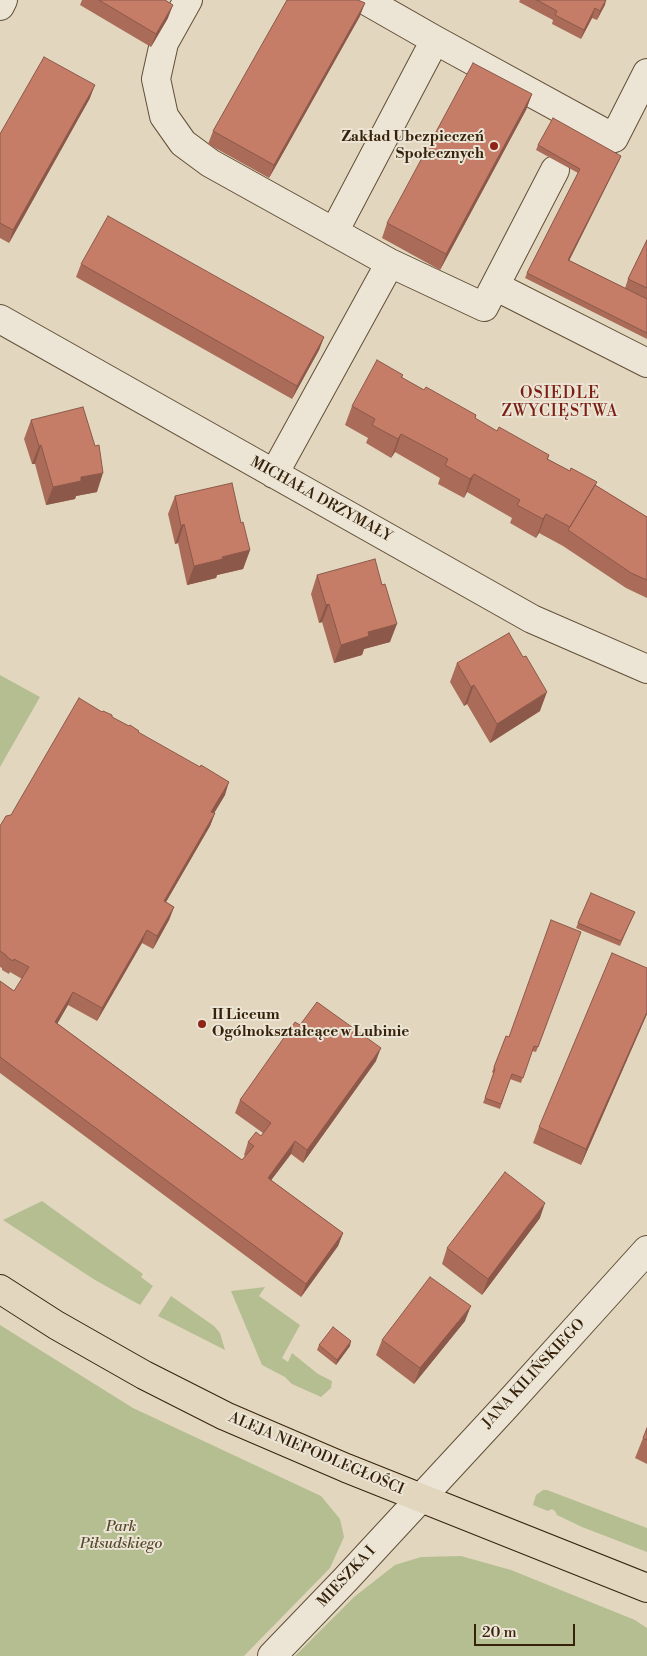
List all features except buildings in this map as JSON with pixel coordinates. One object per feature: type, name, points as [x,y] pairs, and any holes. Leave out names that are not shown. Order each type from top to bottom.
[{"type":"main road","name":"ALEJA NIEPODLEGŁOŚCI","points":[[0,1288],[56,1325],[128,1366],[225,1416],[647,1588]]},
{"type":"street","points":[[0,6],[3,0]]},
{"type":"street","points":[[188,0],[164,43],[156,79],[164,116],[183,143],[210,164],[390,263],[484,307],[555,170]]},
{"type":"street","points":[[365,0],[614,138],[647,73]]},
{"type":"street","points":[[334,232],[435,40]]},
{"type":"street","points":[[274,474],[390,263]]},
{"type":"street","points":[[495,286],[647,363]]},
{"type":"street","name":"MICHAŁA DRZYMAŁY","points":[[0,319],[532,619],[647,669]]},
{"type":"street","name":"JANA KILIŃSKIEGO","points":[[420,1497],[647,1250]]},
{"type":"street","name":"MIESZKA I","points":[[272,1656],[346,1579],[420,1497]]},
{"type":"green space","points":[[0,675],[40,697],[0,767]]},
{"type":"green space","points":[[42,1201],[143,1274],[141,1277],[153,1286],[140,1305],[95,1280],[3,1220]]},
{"type":"green space","points":[[265,1287],[259,1296],[300,1325],[282,1358],[288,1362],[292,1353],[318,1374],[332,1381],[331,1388],[321,1397],[292,1384],[285,1377],[262,1365],[231,1291]]},
{"type":"green space","points":[[171,1296],[214,1326],[220,1333],[225,1350],[158,1316]]},
{"type":"green space","name":"Park Piłsudskiego","points":[[0,1325],[133,1408],[321,1496],[340,1519],[344,1537],[330,1568],[244,1656],[0,1656]]},
{"type":"green space","points":[[543,1490],[647,1528],[647,1552],[582,1527],[557,1515],[552,1509],[548,1511],[533,1505],[536,1495]]},
{"type":"green space","points":[[461,1556],[511,1570],[635,1620],[647,1628],[647,1656],[295,1656],[354,1597],[395,1565],[421,1557]]},
{"type":"place","name":"Zakład Ubezpieczeń Społecznych","points":[[494,146]]},
{"type":"place","name":"II Liceum Ogólnokształcące w Lubinie","points":[[202,1024]]},
{"type":"district","name":"OSIEDLE ZWYCIĘSTWA","points":[[560,403]]}]
